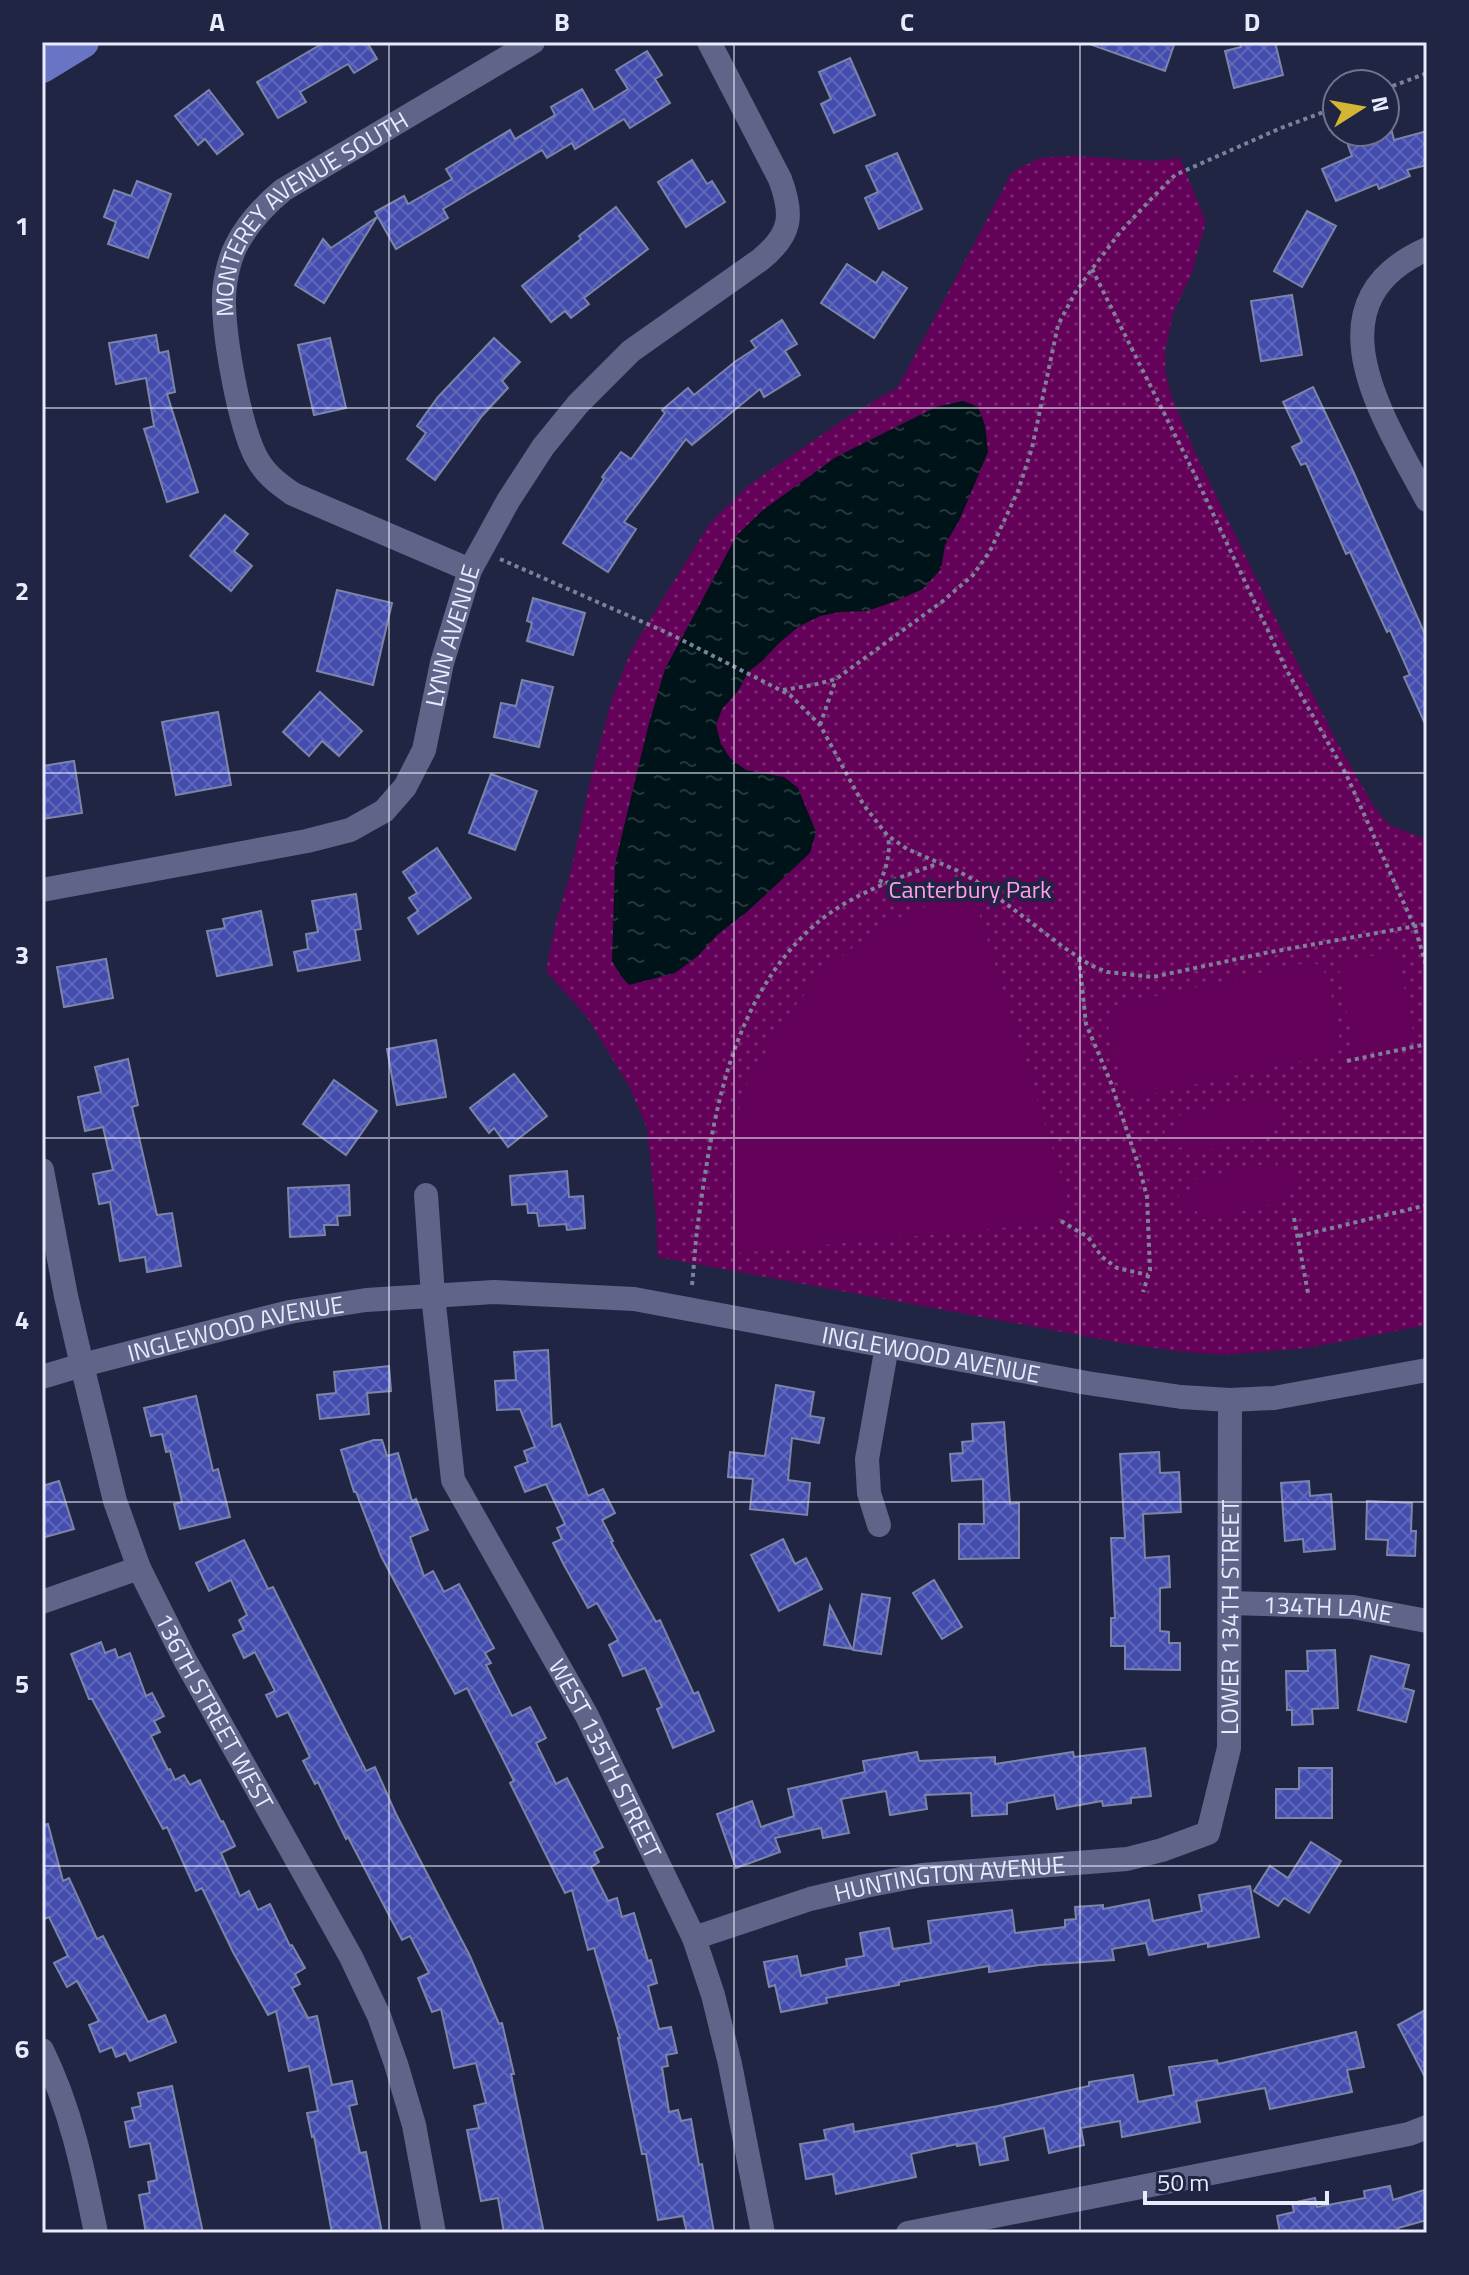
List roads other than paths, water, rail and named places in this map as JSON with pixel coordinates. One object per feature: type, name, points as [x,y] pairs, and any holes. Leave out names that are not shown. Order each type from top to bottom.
[{"type":"main road","points":[[42,67],[83,42]]},
{"type":"street","name":"MONTEREY AVENUE SOUTH","points":[[475,560],[293,494],[270,478],[255,454],[243,419],[230,361],[224,304],[228,272],[236,246],[264,205],[283,190],[533,42]]},
{"type":"street","name":"LYNN AVENUE","points":[[42,890],[307,841],[350,830],[384,811],[405,787],[424,750],[442,663],[475,560],[543,447],[578,404],[631,351],[778,246],[788,226],[789,202],[780,179],[709,42]]},
{"type":"street","points":[[1427,249],[1396,268],[1375,290],[1363,317],[1361,347],[1370,385],[1427,500]]},
{"type":"street","name":"136TH STREET WEST","points":[[42,1170],[66,1296],[115,1501],[139,1568],[185,1660],[351,1957],[379,2016],[414,2125],[434,2233]]},
{"type":"street","points":[[426,1195],[433,1295]]},
{"type":"street","name":"INGLEWOOD AVENUE","points":[[42,1377],[289,1312],[366,1300],[494,1292],[634,1299],[1087,1383],[1181,1397],[1230,1400],[1274,1398],[1427,1370]]},
{"type":"street","name":"WEST 135TH STREET","points":[[433,1295],[453,1480],[587,1716],[694,1938],[713,1995],[726,2050],[763,2233]]},
{"type":"street","points":[[879,1525],[869,1493],[867,1459],[887,1346]]},
{"type":"street","name":"LOWER 134TH STREET","points":[[1208,1833],[1229,1748],[1230,1400]]},
{"type":"street","points":[[42,1602],[139,1568]]},
{"type":"street","name":"134TH LANE","points":[[1230,1603],[1353,1607],[1427,1621]]},
{"type":"street","name":"HUNTINGTON AVENUE","points":[[694,1938],[810,1899],[865,1886],[922,1875],[1127,1859],[1208,1833]]},
{"type":"street","points":[[42,2050],[58,2083],[78,2143],[96,2233]]},
{"type":"street","points":[[908,2233],[1409,2134],[1427,2127]]},
{"type":"water","points":[[963,401],[978,407],[985,425],[988,452],[960,519],[945,545],[941,569],[923,589],[896,601],[867,611],[820,616],[798,627],[748,672],[738,691],[722,709],[716,725],[721,744],[730,758],[746,770],[784,777],[798,788],[816,832],[810,853],[748,911],[717,935],[699,955],[675,973],[629,985],[612,961],[615,864],[627,814],[665,669],[737,535],[763,510],[836,457],[936,407]]},
{"type":"park label","name":"Canterbury Park","points":[[970,889]]}]
